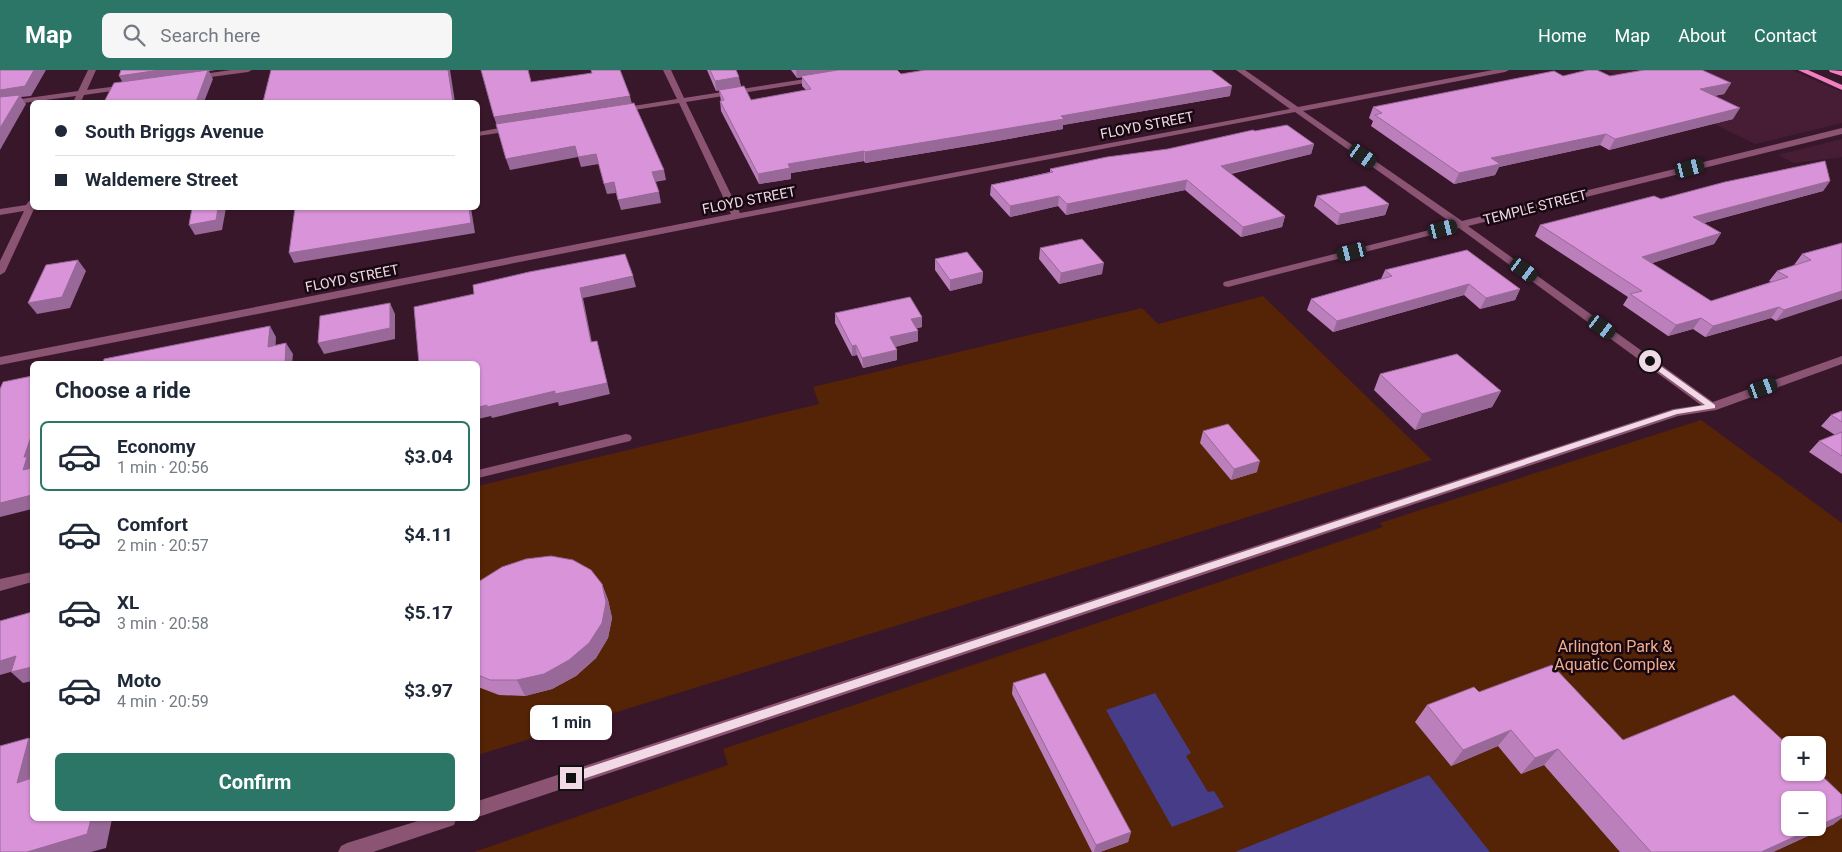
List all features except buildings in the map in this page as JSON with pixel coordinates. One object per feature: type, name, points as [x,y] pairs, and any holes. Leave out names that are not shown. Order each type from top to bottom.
[{"type":"main road","points":[[1802,70],[1842,88]]},
{"type":"main road","points":[[1834,70],[1842,74]]},
{"type":"street","points":[[78,100],[92,70]]},
{"type":"street","points":[[189,78],[248,70]]},
{"type":"street","points":[[667,70],[737,216]]},
{"type":"street","points":[[1240,70],[1461,225],[1712,407]]},
{"type":"street","name":"FLOYD STREET","points":[[0,361],[737,216],[1505,70]]},
{"type":"street","points":[[614,112],[824,78]]},
{"type":"street","points":[[0,104],[130,86]]},
{"type":"street","points":[[480,134],[526,126]]},
{"type":"street","name":"TEMPLE STREET","points":[[1228,284],[1842,131]]},
{"type":"street","points":[[0,212],[30,206]]},
{"type":"street","points":[[0,272],[30,210]]},
{"type":"street","points":[[480,808],[1677,412],[1712,407],[1842,360]]},
{"type":"street","points":[[480,474],[626,438]]},
{"type":"street","points":[[0,584],[30,577]]},
{"type":"street","points":[[347,852],[442,821]]},
{"type":"shaded area","points":[[1605,70],[1791,70],[1842,92],[1842,123],[1755,144]]},
{"type":"shaded area","points":[[1842,139],[1842,157],[1794,163],[1778,155]]},
{"type":"shaded area","points":[[1155,693],[1191,753],[1186,756],[1208,792],[1214,791],[1224,807],[1172,827],[1106,710]]},
{"type":"shaded area","points":[[1429,775],[1490,852],[1235,852]]},
{"type":"green space","points":[[1263,296],[1432,460],[480,754],[480,486],[819,404],[813,387],[1142,308],[1158,324]]},
{"type":"green space","name":"Arlington Park & Aquatic Complex","points":[[1701,420],[1842,523],[1842,852],[474,852],[728,765],[723,749],[1383,527],[1380,523]]},
{"type":"route","points":[[571,778],[1677,412],[1712,407],[1650,361]]}]
